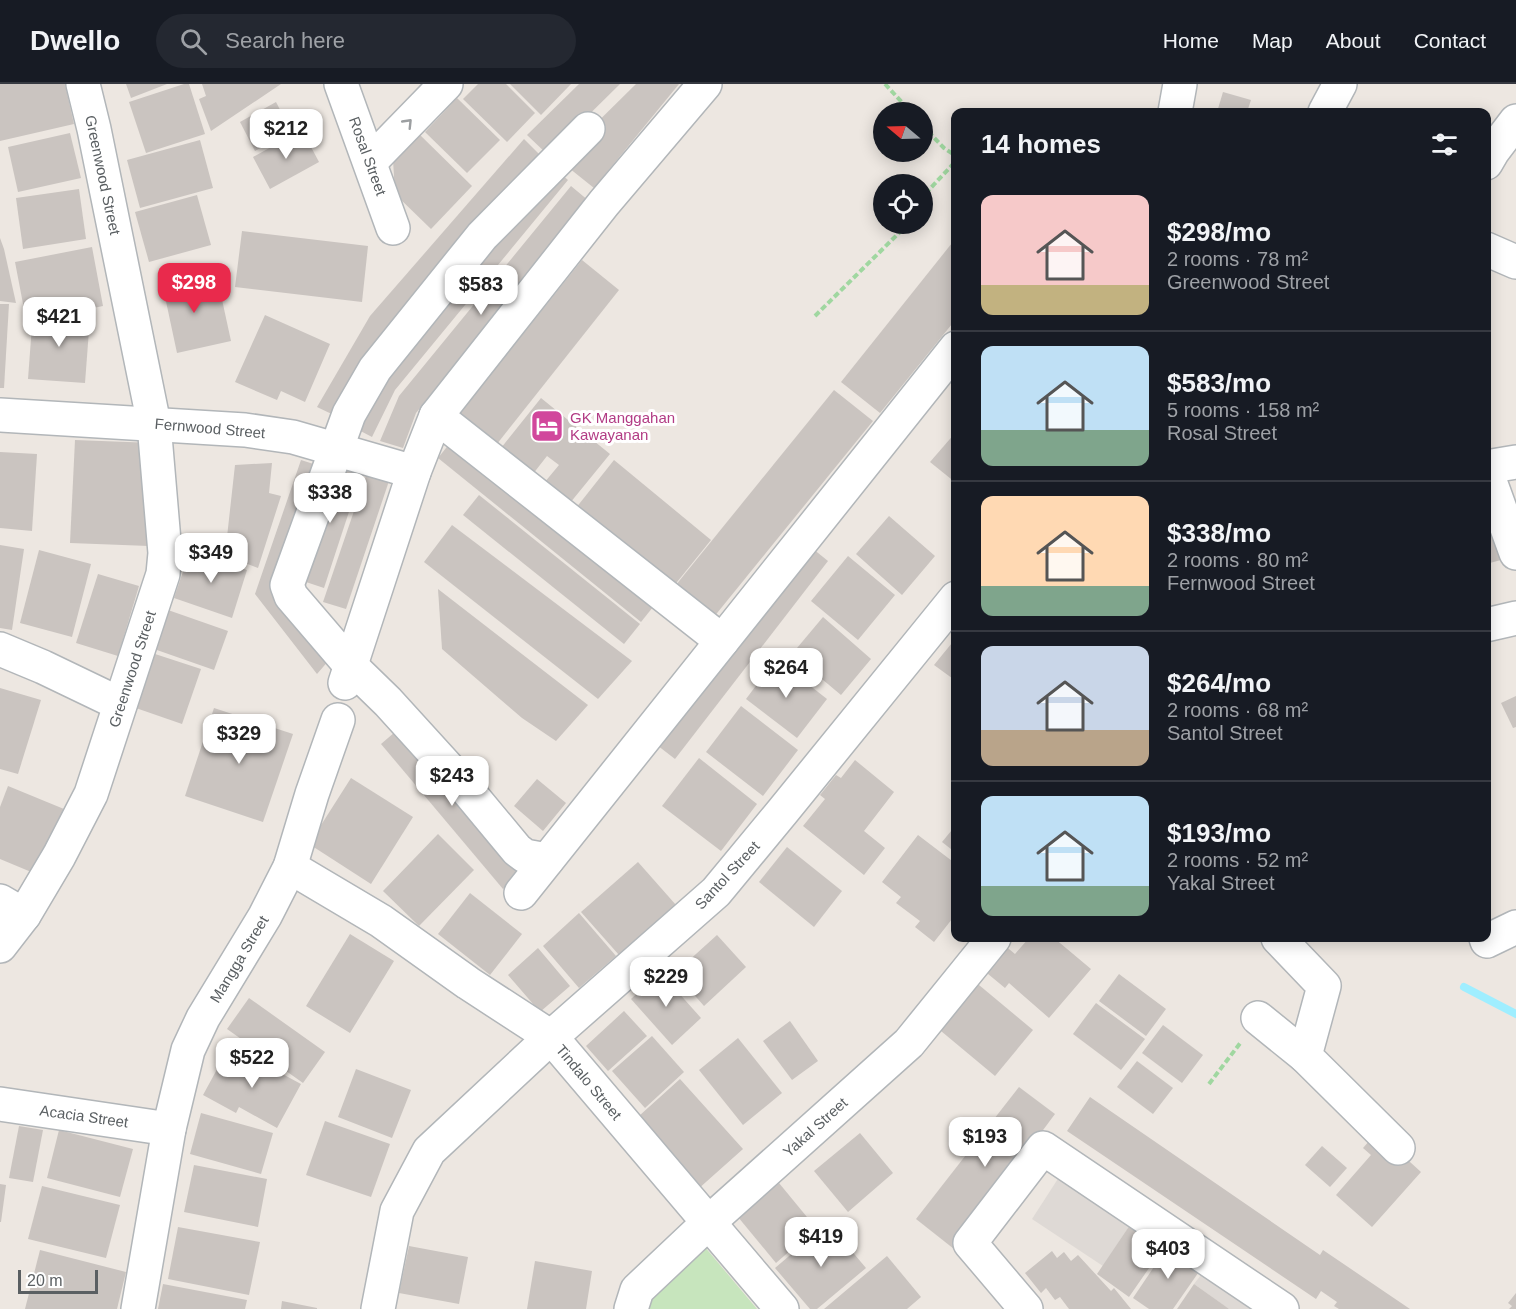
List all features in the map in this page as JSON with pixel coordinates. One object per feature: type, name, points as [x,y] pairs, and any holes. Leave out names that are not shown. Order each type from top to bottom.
[{"type":"street","name":"Greenwood Street","points":[[0,946],[12,908],[59,856],[91,794],[163,574],[165,553],[154,424],[83,84]]},
{"type":"street","name":"Rosal Street","points":[[341,84],[393,228]]},
{"type":"street","points":[[370,162],[446,84]]},
{"type":"street","points":[[347,677],[414,472],[436,416],[604,203],[705,84]]},
{"type":"street","points":[[1176,108],[1180,84]]},
{"type":"street","points":[[1327,108],[1340,84]]},
{"type":"street","points":[[1491,154],[1516,121]]},
{"type":"street","points":[[547,860],[525,856],[517,850],[403,719],[347,677],[291,596],[287,585],[349,414],[375,369],[482,236],[588,129]]},
{"type":"street","points":[[1491,251],[1516,262]]},
{"type":"street","points":[[521,893],[951,354]]},
{"type":"street","name":"Fernwood Street","points":[[0,415],[245,430],[293,437],[414,472]]},
{"type":"street","points":[[436,416],[722,641]]},
{"type":"street","points":[[1491,468],[1516,462]]},
{"type":"street","points":[[1491,483],[1516,553]]},
{"type":"street","name":"Santol Street","points":[[378,1309],[397,1211],[429,1151],[551,1037],[716,892],[951,604]]},
{"type":"street","points":[[1491,624],[1516,618]]},
{"type":"street","points":[[0,649],[120,704]]},
{"type":"street","name":"Mangga Street","points":[[138,1309],[169,1129],[188,1050],[203,1018],[266,916],[290,867],[338,720]]},
{"type":"street","name":"Tindalo Street","points":[[290,867],[381,921],[468,983],[551,1037],[782,1309]]},
{"type":"street","points":[[1491,939],[1516,927]]},
{"type":"street","name":"Yakal Street","points":[[631,1309],[637,1290],[709,1222],[909,1043],[991,942]]},
{"type":"street","points":[[1282,942],[1324,986],[1305,1056]]},
{"type":"street","points":[[1258,1018],[1305,1056],[1398,1148]]},
{"type":"street","name":"Acacia Street","points":[[0,1104],[169,1129]]},
{"type":"street","points":[[1026,1309],[970,1243],[1042,1148],[1282,1309]]},
{"type":"path","points":[[885,84],[902,102]]},
{"type":"path","points":[[933,136],[951,152]]},
{"type":"path","points":[[933,186],[951,166]]},
{"type":"path","points":[[815,316],[898,234]]},
{"type":"shaded area","points":[[1063,1171],[1134,1219],[1103,1266],[1032,1219]]},
{"type":"shaded area","points":[[1208,1266],[1271,1309],[1229,1309],[1194,1284]]},
{"type":"green space","points":[[704,1246],[757,1309],[646,1309],[650,1295]]},
{"type":"building","points":[[0,84],[65,84],[74,124],[0,141]]},
{"type":"building","points":[[126,84],[167,84],[131,98]]},
{"type":"building","points":[[189,84],[205,134],[146,153],[129,102]]},
{"type":"building","points":[[202,84],[281,84],[211,131],[199,99],[206,96]]},
{"type":"building","points":[[478,84],[506,84],[535,113],[507,142],[463,99]]},
{"type":"building","points":[[510,84],[571,84],[541,115]]},
{"type":"building","points":[[579,84],[620,84],[548,155],[527,135]]},
{"type":"building","points":[[636,84],[679,84],[594,188],[559,160]]},
{"type":"building","points":[[1223,92],[1251,100],[1248,108],[1218,108]]},
{"type":"building","points":[[457,98],[500,140],[467,173],[425,132]]},
{"type":"building","points":[[276,102],[291,131],[255,151],[240,122]]},
{"type":"building","points":[[302,130],[319,162],[270,189],[253,157]]},
{"type":"building","points":[[70,133],[81,178],[18,192],[8,147]]},
{"type":"building","points":[[418,133],[472,186],[431,229],[395,194],[393,159]]},
{"type":"building","points":[[524,139],[544,159],[340,418],[317,407],[370,316]]},
{"type":"building","points":[[200,140],[213,188],[140,208],[127,160]]},
{"type":"building","points":[[552,166],[568,180],[395,390],[372,437],[349,425]]},
{"type":"building","points":[[571,186],[589,201],[416,413],[403,448],[380,441],[399,396]]},
{"type":"building","points":[[79,189],[86,239],[23,249],[16,198]]},
{"type":"building","points":[[197,195],[211,245],[149,262],[135,212]]},
{"type":"building","points":[[242,231],[368,246],[362,302],[235,287]]},
{"type":"building","points":[[0,238],[4,249],[16,303],[0,301]]},
{"type":"building","points":[[951,244],[951,325],[880,413],[841,382]]},
{"type":"building","points":[[92,247],[103,306],[74,312],[72,300],[24,309],[15,262]]},
{"type":"building","points":[[582,260],[619,290],[493,449],[455,419]]},
{"type":"building","points":[[194,271],[200,300],[221,295],[231,341],[177,353],[161,278]]},
{"type":"building","points":[[0,304],[9,304],[4,388],[0,388]]},
{"type":"building","points":[[33,312],[90,317],[85,383],[28,379]]},
{"type":"building","points":[[265,315],[330,344],[305,402],[281,391],[277,400],[235,382]]},
{"type":"building","points":[[834,390],[873,421],[709,623],[671,591]]},
{"type":"building","name":"GK Manggahan Kawayanan","points":[[541,398],[610,454],[570,503],[544,483],[559,465],[547,456],[529,479],[497,453]]},
{"type":"building","points":[[454,438],[657,602],[641,622],[438,458]]},
{"type":"building","points":[[951,438],[951,479],[930,462]]},
{"type":"building","points":[[75,440],[154,443],[149,546],[70,543]]},
{"type":"building","points":[[0,452],[37,454],[32,531],[0,528]]},
{"type":"building","points":[[301,460],[326,468],[283,591],[336,652],[317,674],[255,594]]},
{"type":"building","points":[[335,460],[363,469],[324,588],[297,579]]},
{"type":"building","points":[[614,460],[711,540],[669,592],[572,513]]},
{"type":"building","points":[[272,463],[269,493],[281,496],[258,568],[245,563],[247,551],[226,546],[235,465]]},
{"type":"building","points":[[369,467],[391,475],[346,609],[323,602]]},
{"type":"building","points":[[479,495],[640,624],[624,644],[463,515]]},
{"type":"building","points":[[889,516],[935,556],[902,595],[856,554]]},
{"type":"building","points":[[452,525],[632,661],[598,699],[424,562]]},
{"type":"building","points":[[1491,525],[1501,560],[1491,563]]},
{"type":"building","points":[[807,544],[828,561],[675,759],[653,742]]},
{"type":"building","points":[[0,545],[24,549],[12,630],[0,628]]},
{"type":"building","points":[[39,550],[91,564],[72,637],[20,623]]},
{"type":"building","points":[[190,551],[247,570],[232,618],[174,598]]},
{"type":"building","points":[[848,556],[895,595],[858,640],[811,601]]},
{"type":"building","points":[[98,574],[139,586],[118,656],[76,643]]},
{"type":"building","points":[[438,589],[588,705],[556,741],[522,718],[442,649]]},
{"type":"building","points":[[168,610],[228,631],[214,670],[154,649]]},
{"type":"building","points":[[823,617],[871,659],[841,695],[792,654]]},
{"type":"building","points":[[951,644],[951,677],[934,665]]},
{"type":"building","points":[[152,653],[201,669],[182,724],[133,707]]},
{"type":"building","points":[[776,659],[827,699],[797,738],[746,699]]},
{"type":"building","points":[[0,688],[41,700],[18,774],[0,769]]},
{"type":"building","points":[[1516,696],[1516,727],[1513,728],[1501,703]]},
{"type":"building","points":[[741,706],[798,750],[763,796],[706,752]]},
{"type":"building","points":[[214,708],[293,734],[263,822],[185,796]]},
{"type":"building","points":[[402,726],[524,871],[503,889],[381,744]]},
{"type":"building","points":[[699,758],[757,804],[721,851],[662,806]]},
{"type":"building","points":[[855,760],[894,792],[864,831],[885,848],[864,875],[803,826],[825,799],[820,795],[836,775],[841,778]]},
{"type":"building","points":[[351,778],[413,817],[371,884],[309,844]]},
{"type":"building","points":[[537,779],[566,803],[543,831],[514,806]]},
{"type":"building","points":[[8,786],[64,809],[36,874],[0,859],[0,807]]},
{"type":"building","points":[[951,831],[951,849],[942,842]]},
{"type":"building","points":[[438,834],[474,870],[419,926],[383,891]]},
{"type":"building","points":[[918,835],[951,860],[951,920],[934,942],[915,927],[920,921],[896,903],[901,897],[882,882]]},
{"type":"building","points":[[787,847],[842,891],[814,927],[759,882]]},
{"type":"building","points":[[638,862],[676,905],[619,955],[581,912]]},
{"type":"building","points":[[470,893],[522,934],[490,975],[438,934]]},
{"type":"building","points":[[579,913],[616,956],[579,988],[543,946]]},
{"type":"building","points":[[350,934],[394,961],[350,1033],[306,1006]]},
{"type":"building","points":[[717,935],[746,967],[704,1006],[675,973]]},
{"type":"building","points":[[1026,942],[1059,942],[1091,969],[1049,1018],[1009,983],[1005,988],[982,969],[1003,944],[1015,954]]},
{"type":"building","points":[[538,948],[570,986],[540,1012],[508,975]]},
{"type":"building","points":[[660,972],[701,1018],[672,1045],[631,999]]},
{"type":"building","points":[[1119,974],[1166,1009],[1146,1036],[1099,1001]]},
{"type":"building","points":[[973,980],[1033,1030],[995,1076],[935,1026]]},
{"type":"building","points":[[249,998],[325,1052],[303,1083],[227,1029]]},
{"type":"building","points":[[1096,1003],[1145,1039],[1121,1070],[1073,1034]]},
{"type":"building","points":[[624,1011],[647,1036],[608,1071],[586,1046]]},
{"type":"building","points":[[790,1021],[818,1061],[792,1080],[763,1041]]},
{"type":"building","points":[[1163,1025],[1203,1055],[1182,1083],[1142,1053]]},
{"type":"building","points":[[652,1036],[684,1072],[645,1108],[612,1071]]},
{"type":"building","points":[[738,1038],[782,1093],[743,1125],[699,1070]]},
{"type":"building","points":[[227,1051],[259,1068],[262,1063],[301,1084],[277,1128],[239,1107],[236,1113],[203,1095]]},
{"type":"building","points":[[1137,1061],[1173,1088],[1153,1114],[1117,1087]]},
{"type":"building","points":[[356,1069],[411,1090],[392,1138],[338,1117]]},
{"type":"building","points":[[680,1079],[743,1149],[697,1190],[674,1166],[679,1162],[639,1116]]},
{"type":"building","points":[[1019,1087],[1055,1114],[954,1249],[916,1219]]},
{"type":"building","points":[[1090,1097],[1320,1255],[1323,1250],[1410,1309],[1339,1309],[1334,1306],[1337,1302],[1321,1291],[1316,1299],[1067,1131]]},
{"type":"building","points":[[201,1113],[273,1133],[261,1174],[190,1154]]},
{"type":"building","points":[[325,1121],[390,1144],[371,1197],[306,1175]]},
{"type":"building","points":[[19,1126],[43,1130],[33,1182],[9,1178]]},
{"type":"building","points":[[59,1130],[133,1149],[120,1197],[47,1178]]},
{"type":"building","points":[[1377,1132],[1421,1172],[1372,1227],[1336,1195],[1371,1155],[1363,1148]]},
{"type":"building","points":[[860,1133],[893,1173],[848,1212],[814,1171]]},
{"type":"building","points":[[1322,1146],[1347,1168],[1330,1187],[1305,1165]]},
{"type":"building","points":[[194,1165],[267,1179],[258,1227],[184,1212]]},
{"type":"building","points":[[779,1183],[816,1228],[776,1263],[738,1217]]},
{"type":"building","points":[[0,1184],[6,1185],[1,1222],[0,1222]]},
{"type":"building","points":[[42,1186],[120,1205],[106,1258],[28,1239]]},
{"type":"building","points":[[1134,1219],[1148,1228],[1136,1244],[1156,1258],[1129,1297],[1097,1274]]},
{"type":"building","points":[[828,1223],[866,1268],[817,1309],[810,1309],[775,1268]]},
{"type":"building","points":[[178,1227],[260,1242],[249,1295],[168,1279]]},
{"type":"building","points":[[1170,1243],[1203,1266],[1173,1309],[1149,1309],[1133,1298]]},
{"type":"building","points":[[409,1246],[468,1257],[459,1304],[399,1293]]},
{"type":"building","points":[[40,1250],[126,1272],[117,1309],[25,1309]]},
{"type":"building","points":[[1052,1251],[1057,1258],[1064,1252],[1071,1261],[1078,1255],[1111,1291],[1114,1288],[1131,1309],[1069,1309],[1060,1297],[1055,1300],[1046,1288],[1041,1293],[1025,1273]]},
{"type":"building","points":[[887,1256],[921,1297],[907,1309],[824,1309]]},
{"type":"building","points":[[535,1261],[592,1271],[586,1309],[527,1309]]},
{"type":"building","points":[[163,1284],[247,1300],[245,1309],[158,1309]]},
{"type":"building","points":[[1194,1284],[1225,1306],[1229,1309],[1177,1309]]},
{"type":"building","points":[[1516,1293],[1516,1309],[1509,1309],[1512,1306],[1508,1303]]},
{"type":"building","points":[[282,1301],[317,1308],[317,1309],[281,1309]]},
{"type":"waterway","points":[[1464,987],[1516,1014]]},
{"type":"place","name":"GK Manggahan Kawayanan","points":[[547,426]]}]
